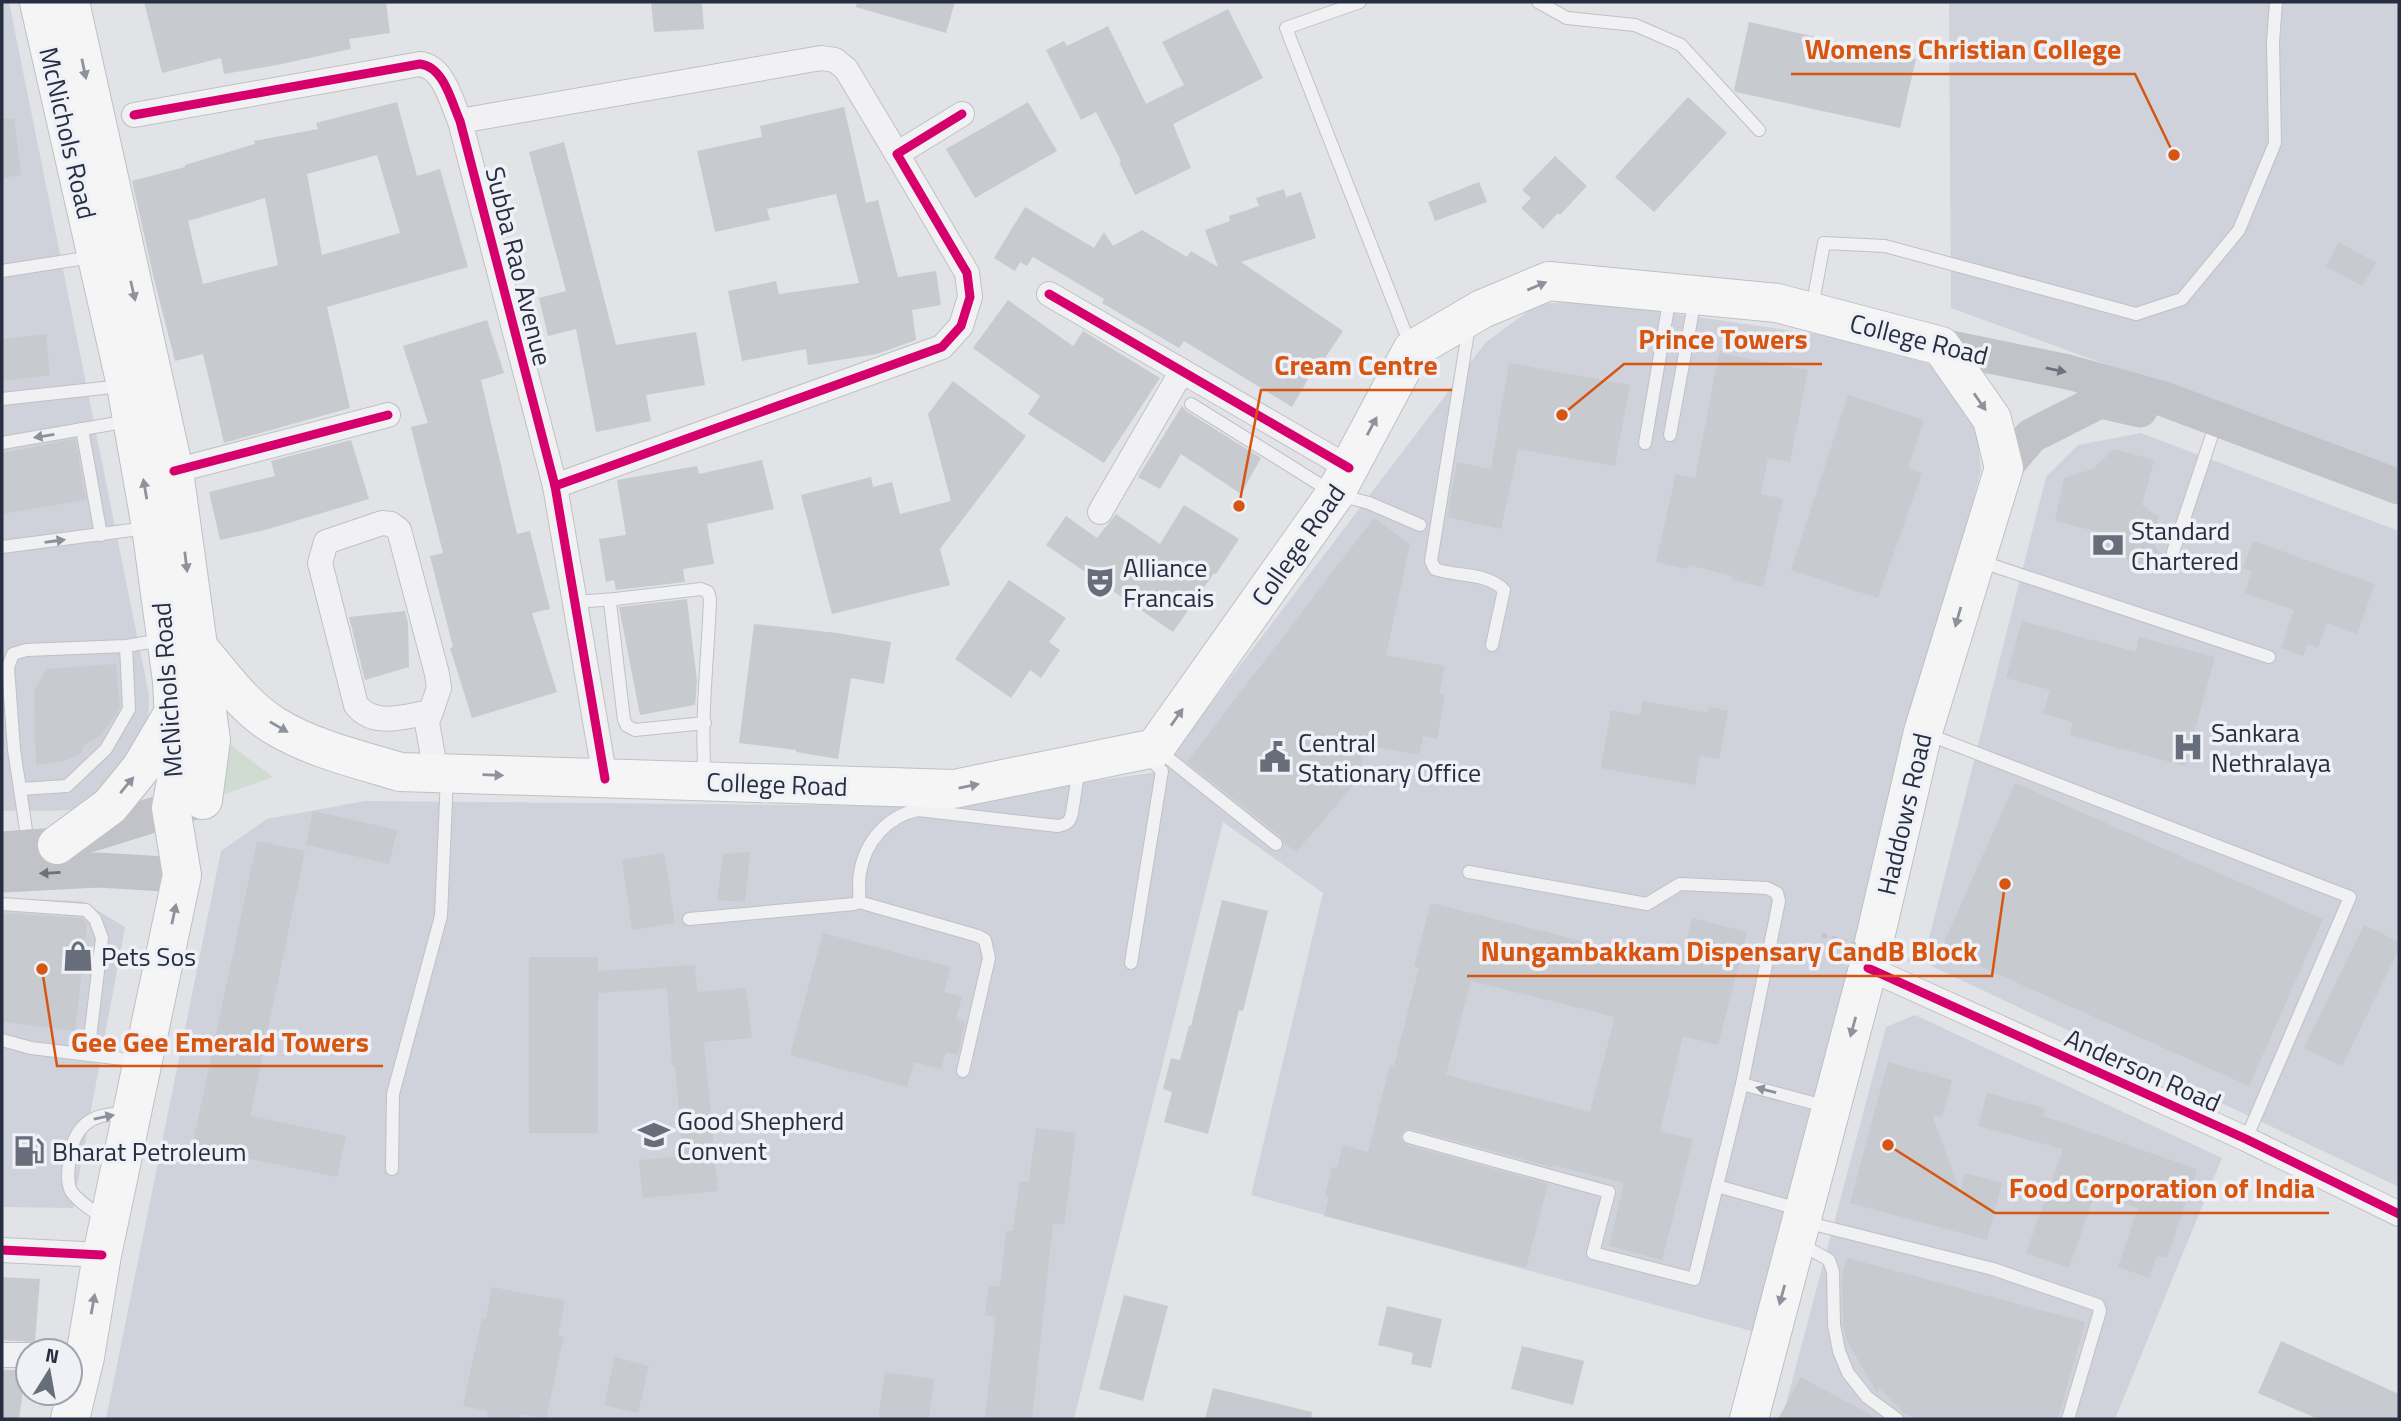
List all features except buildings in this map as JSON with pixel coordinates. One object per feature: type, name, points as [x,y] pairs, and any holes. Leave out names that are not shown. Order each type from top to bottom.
[{"type":"main road","name":"McNichols Road","points":[[39,2],[129,403],[151,527],[182,643]]},
{"type":"main road","name":"McNichols Road","points":[[70,2],[174,471],[182,643],[190,709],[211,740],[187,804],[182,875],[126,1060],[131,1115],[82,1337]]},
{"type":"main road","name":"College Road","points":[[182,643],[273,725],[313,745],[428,773],[954,789],[1148,750],[1342,481],[1412,350],[1471,316],[1549,281],[1777,303],[1941,346],[2068,372],[2161,398],[2399,487]]},
{"type":"main road","points":[[1941,346],[1992,419],[2004,468]]},
{"type":"main road","points":[[2004,468],[2031,436],[2099,401],[2155,413],[2399,506]]},
{"type":"main road","name":"Haddows Road","points":[[1749,1419],[1868,968],[1923,732],[2004,468]]},
{"type":"main road","points":[[29,847],[110,806],[190,709],[244,700]]},
{"type":"main road","points":[[29,847],[187,804]]},
{"type":"main road","points":[[2,875],[98,870],[182,875]]},
{"type":"street","points":[[460,121],[821,58],[835,60],[846,69],[967,273],[970,297],[961,326],[942,347],[555,486]]},
{"type":"street","name":"Subba Rao Avenue","points":[[134,115],[420,64],[429,65],[437,71],[460,121],[555,486],[605,779]]},
{"type":"street","points":[[897,154],[962,114]]},
{"type":"street","points":[[1049,295],[1182,371],[1342,481]]},
{"type":"street","points":[[1100,512],[1182,371]]},
{"type":"street","points":[[174,471],[388,415]]},
{"type":"street","points":[[428,773],[428,723],[439,688],[438,674],[399,530],[391,524],[382,523],[326,542],[320,563],[356,705],[363,714],[383,719],[430,712]]},
{"type":"street","name":"Anderson Road","points":[[1868,968],[2246,1139],[2399,1214]]},
{"type":"street","points":[[2,1250],[105,1238]]},
{"type":"lane","points":[[1360,2],[1286,28],[1412,350]]},
{"type":"lane","points":[[1538,2],[1567,18],[1635,24],[1681,45],[1759,130]]},
{"type":"lane","points":[[1811,312],[1824,243],[1885,246],[2136,314],[2182,299],[2239,230],[2275,143],[2273,42],[2276,2]]},
{"type":"lane","points":[[2,271],[96,256]]},
{"type":"lane","points":[[1670,435],[1683,294]]},
{"type":"lane","points":[[1645,443],[1683,294]]},
{"type":"lane","points":[[1471,316],[1431,561],[1435,569],[1492,581],[1504,590],[1492,645]]},
{"type":"lane","points":[[2,399],[129,403]]},
{"type":"lane","points":[[2,443],[84,429],[129,403]]},
{"type":"lane","points":[[1191,404],[1342,481],[1369,503],[1420,525]]},
{"type":"lane","points":[[84,429],[105,534]]},
{"type":"lane","points":[[2173,552],[2212,435]]},
{"type":"lane","points":[[2,547],[151,527]]},
{"type":"lane","points":[[1975,560],[2269,657]]},
{"type":"lane","points":[[575,602],[701,589],[708,592],[710,599],[703,754],[706,782]]},
{"type":"lane","points":[[615,599],[610,602],[624,720],[627,726],[635,730],[705,723]]},
{"type":"lane","points":[[29,847],[15,750],[8,667],[13,654],[26,650],[182,643]]},
{"type":"lane","points":[[20,789],[68,786],[106,749],[129,709],[126,646]]},
{"type":"lane","points":[[1923,732],[2350,897],[2246,1139]]},
{"type":"lane","points":[[1148,750],[1276,844]]},
{"type":"lane","points":[[1131,963],[1162,771],[1148,750]]},
{"type":"lane","points":[[859,902],[860,873],[869,848],[876,835],[901,814],[918,810],[1058,826],[1067,824],[1072,813],[1080,764]]},
{"type":"lane","points":[[392,1169],[393,1094],[441,916],[428,773]]},
{"type":"lane","points":[[1409,1137],[1609,1192],[1593,1253],[1695,1279],[1742,1084],[1779,901],[1777,893],[1767,888],[1680,884],[1647,904],[1469,872]]},
{"type":"lane","points":[[689,919],[854,905],[859,902],[978,936],[985,940],[989,958],[963,1071]]},
{"type":"lane","points":[[2,904],[86,910],[96,919],[102,937],[88,1055]]},
{"type":"lane","points":[[2,1040],[31,1048],[126,1060]]},
{"type":"lane","points":[[1742,1084],[1832,1108]]},
{"type":"lane","points":[[105,1238],[82,1202],[70,1190],[69,1158],[75,1134],[82,1125],[95,1117],[131,1115]]},
{"type":"lane","points":[[1717,1186],[1800,1224],[1993,1269],[2098,1305],[2100,1311],[2068,1419]]},
{"type":"lane","points":[[1800,1224],[1829,1260],[1833,1272],[1834,1325],[1839,1352],[1848,1373],[1867,1397],[1897,1419]]},
{"type":"path","points":[[1822,935],[1910,960]]},
{"type":"shaded area","points":[[2,2],[9,2],[149,695],[147,756],[93,810],[2,811]]},
{"type":"shaded area","points":[[1949,2],[2399,2],[2399,471],[1951,308]]},
{"type":"shaded area","points":[[1587,301],[1828,336],[1948,369],[1974,409],[1981,470],[1755,1332],[1251,1195],[1323,893],[1223,822],[1074,1419],[106,1419],[221,851],[267,819],[365,801],[910,806],[1159,772],[1486,342],[1538,304]]},
{"type":"shaded area","name":"Sankara Nethralaya","points":[[2141,433],[2399,531],[2399,1187],[1923,962],[2046,477],[2078,445]]},
{"type":"shaded area","points":[[220,737],[273,777],[200,803]]},
{"type":"shaded area","points":[[2,898],[82,901],[125,927],[73,1208],[2,1207]]},
{"type":"shaded area","points":[[1915,1015],[2222,1158],[2115,1419],[1782,1419],[1886,1027]]},
{"type":"cycle path","points":[[134,115],[420,64],[428,66],[441,78],[460,121],[555,486],[605,779]]},
{"type":"cycle path","points":[[555,486],[942,347],[961,326],[970,297],[967,273],[897,154],[962,114]]},
{"type":"cycle path","points":[[1049,294],[1349,468]]},
{"type":"cycle path","points":[[174,471],[388,415]]},
{"type":"cycle path","points":[[1868,968],[2246,1139],[2399,1214]]},
{"type":"cycle path","points":[[2,1250],[102,1255]]},
{"type":"place","name":"Womens Christian College","points":[[2174,155]]},
{"type":"place","name":"Prince Towers","points":[[1562,415]]},
{"type":"place","name":"Cream Centre","points":[[1239,506]]},
{"type":"place","name":"Standard Chartered","points":[[2108,545]]},
{"type":"place","name":"Alliance Francais","points":[[1100,582]]},
{"type":"place","name":"Sankara Nethralaya","points":[[2188,747]]},
{"type":"place","name":"Central Stationary Office","points":[[1275,757]]},
{"type":"place","name":"Nungambakkam Dispensary CandB Block","points":[[2005,884]]},
{"type":"place","name":"Pets Sos","points":[[78,956]]},
{"type":"place","name":"Gee Gee Emerald Towers","points":[[42,969]]},
{"type":"place","name":"Good Shepherd Convent","points":[[654,1135]]},
{"type":"place","name":"Food Corporation of India","points":[[1888,1145]]},
{"type":"place","name":"Bharat Petroleum","points":[[29,1151]]}]
